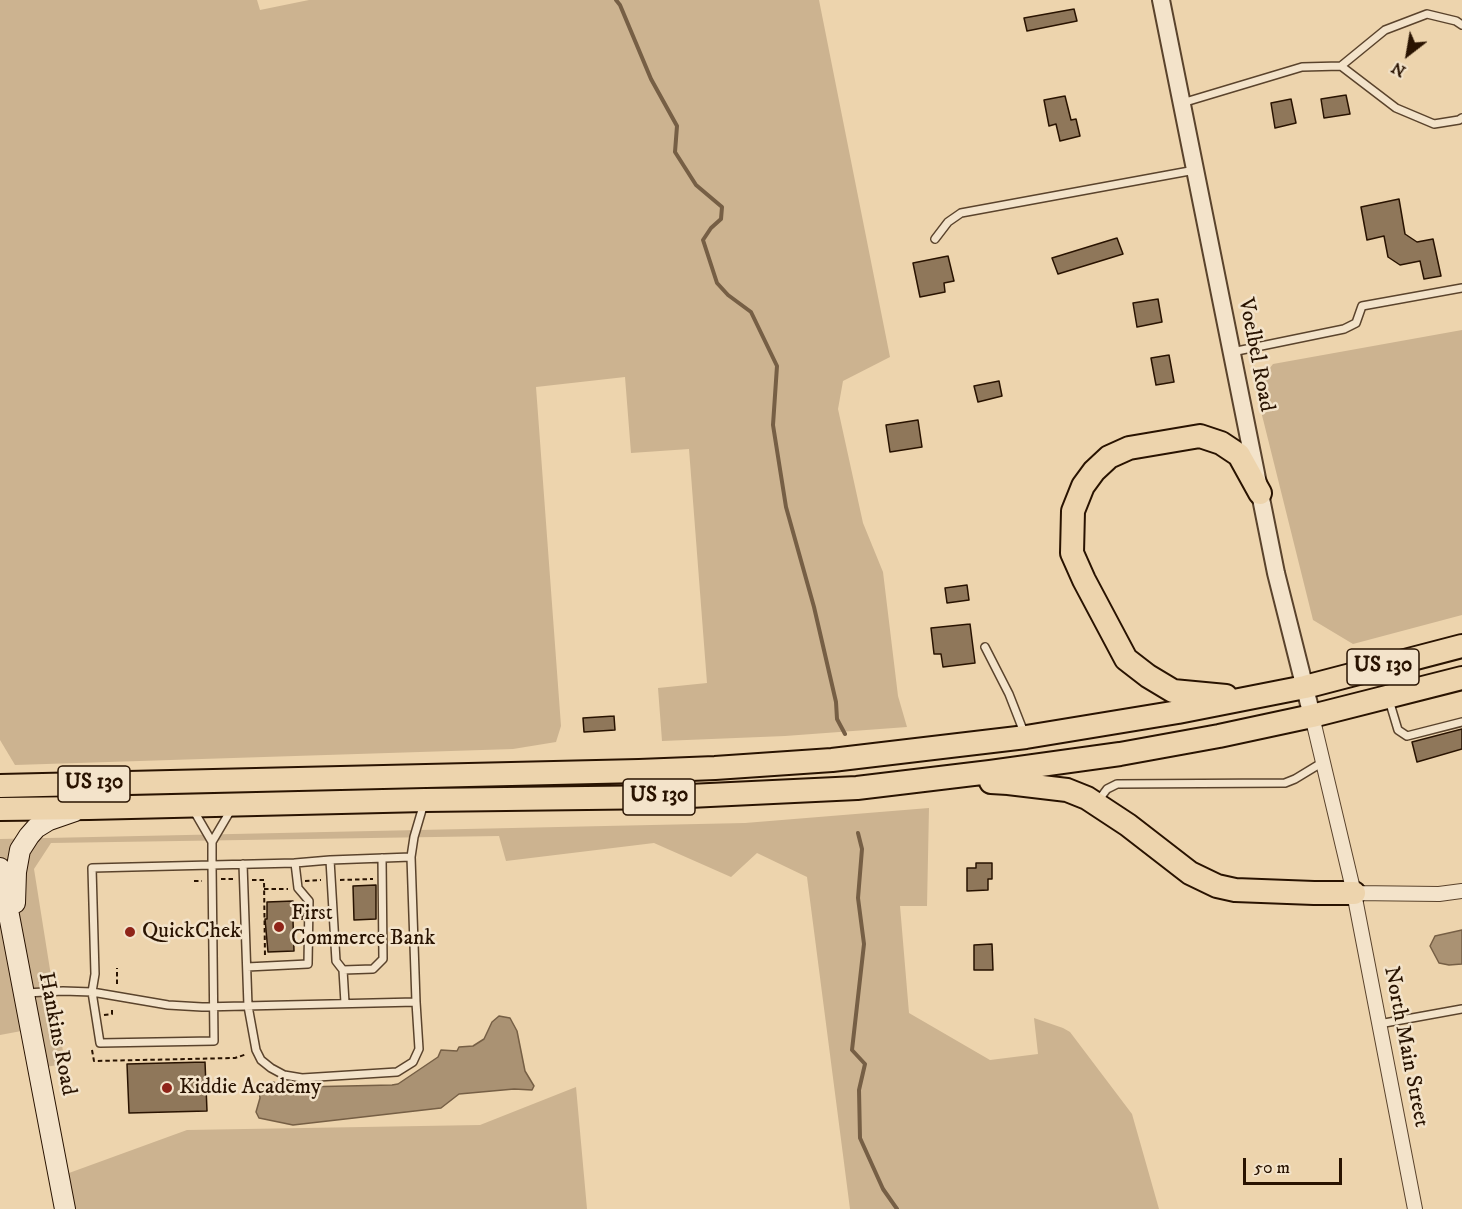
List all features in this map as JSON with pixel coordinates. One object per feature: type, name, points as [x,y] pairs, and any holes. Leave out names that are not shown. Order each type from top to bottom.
[{"type":"highway","points":[[1249,698],[1173,691],[1126,659],[1072,553],[1072,511],[1083,486],[1094,471],[1109,457],[1129,448],[1200,436],[1221,443],[1239,455],[1260,493]]},
{"type":"highway","name":"US 130","points":[[0,786],[604,772],[715,768],[832,760],[1026,737],[1178,712],[1305,687],[1462,646]]},
{"type":"highway","name":"US 130","points":[[0,809],[668,797],[846,788],[926,780],[1120,754],[1312,716],[1462,678]]},
{"type":"highway","points":[[926,780],[1008,783],[1067,790],[1097,803],[1190,873],[1217,886],[1235,890],[1354,893]]},
{"type":"main road","points":[[14,945],[16,872],[20,850],[28,836],[49,820],[89,808]]},
{"type":"main road","name":"Hankins Road","points":[[0,868],[65,1209]]},
{"type":"street","name":"Voelbel Road","points":[[1161,0],[1276,573],[1312,716]]},
{"type":"street","name":"North Main Street","points":[[1312,716],[1354,893],[1415,1209]]},
{"type":"street","points":[[1354,893],[1439,894],[1462,891]]},
{"type":"lane","points":[[1182,103],[1302,67],[1341,66],[1385,30],[1427,14],[1456,21],[1462,25]]},
{"type":"lane","points":[[1341,66],[1396,108],[1434,124],[1462,118]]},
{"type":"lane","points":[[935,239],[948,222],[961,213],[1195,170]]},
{"type":"lane","points":[[1232,352],[1344,329],[1356,323],[1362,306],[1462,288]]},
{"type":"lane","points":[[985,647],[1009,694],[1026,737]]},
{"type":"lane","points":[[1388,698],[1398,730],[1407,736],[1462,722]]},
{"type":"lane","points":[[1097,803],[1107,789],[1117,784],[1284,783],[1323,762]]},
{"type":"lane","points":[[243,864],[248,1006],[256,1050],[261,1060],[284,1075],[302,1078],[397,1072],[413,1062],[419,1049],[411,857],[414,837],[425,800]]},
{"type":"lane","points":[[212,842],[234,804]]},
{"type":"lane","points":[[192,805],[212,842],[212,865],[213,1007],[214,1041],[100,1042],[92,992],[95,974],[92,868],[212,865],[243,864],[295,863],[411,857]]},
{"type":"lane","points":[[343,970],[373,969],[383,958],[382,858]]},
{"type":"lane","points":[[330,860],[336,961],[343,970],[345,1003]]},
{"type":"lane","points":[[247,968],[308,964],[309,901],[298,888],[295,863]]},
{"type":"lane","points":[[24,993],[92,992],[168,1005],[213,1007],[416,1002]]},
{"type":"lane","points":[[1379,1024],[1462,1009]]},
{"type":"path","points":[[221,879],[236,879]]},
{"type":"path","points":[[337,880],[375,879]]},
{"type":"path","points":[[252,880],[264,880],[265,957]]},
{"type":"path","points":[[303,881],[321,880]]},
{"type":"path","points":[[194,881],[202,881]]},
{"type":"path","points":[[264,889],[288,889],[288,882]]},
{"type":"path","points":[[117,968],[117,984]]},
{"type":"path","points":[[104,1015],[112,1014],[112,1007]]},
{"type":"path","points":[[92,1050],[94,1061],[235,1058],[248,1054]]},
{"type":"shaded area","points":[[0,0],[257,0],[260,10],[309,0],[819,0],[890,357],[843,381],[838,409],[863,523],[883,572],[898,696],[907,727],[785,736],[662,741],[658,688],[707,683],[689,449],[631,453],[625,377],[536,387],[561,726],[556,742],[513,749],[15,765],[0,740]]},
{"type":"shaded area","points":[[1462,330],[1462,615],[1353,644],[1313,620],[1255,387],[1273,364]]},
{"type":"shaded area","points":[[929,808],[927,906],[900,906],[909,1013],[990,1060],[1038,1054],[1034,1018],[1070,1032],[1132,1114],[1159,1209],[850,1209],[807,877],[757,853],[731,877],[654,843],[506,861],[499,836],[51,843],[34,869],[65,1064],[38,1068],[32,1029],[0,1035],[0,839],[745,823]]},
{"type":"shaded area","points":[[1462,930],[1462,964],[1439,963],[1430,946],[1435,936]]},
{"type":"shaded area","points":[[499,1016],[510,1018],[517,1031],[525,1071],[534,1086],[532,1090],[514,1089],[459,1094],[441,1108],[293,1125],[259,1118],[256,1112],[260,1098],[259,1090],[268,1087],[273,1082],[301,1087],[398,1084],[438,1057],[441,1050],[457,1051],[459,1047],[473,1046],[484,1039],[492,1022]]},
{"type":"shaded area","points":[[576,1087],[587,1209],[68,1209],[61,1174],[187,1130],[480,1125]]},
{"type":"building","points":[[1074,9],[1077,21],[1027,31],[1024,18]]},
{"type":"building","points":[[1346,95],[1350,114],[1324,118],[1321,99]]},
{"type":"building","points":[[1065,96],[1071,120],[1076,119],[1080,136],[1060,141],[1056,124],[1049,126],[1044,100]]},
{"type":"building","points":[[1291,99],[1296,123],[1275,128],[1271,103]]},
{"type":"building","points":[[1399,199],[1405,234],[1417,242],[1433,239],[1441,276],[1424,279],[1420,261],[1400,265],[1388,257],[1384,236],[1367,240],[1361,207]]},
{"type":"building","points":[[1117,238],[1123,254],[1058,274],[1052,258]]},
{"type":"building","points":[[948,256],[954,281],[944,283],[945,292],[920,297],[913,263]]},
{"type":"building","points":[[1158,299],[1162,322],[1137,327],[1133,303]]},
{"type":"building","points":[[1169,355],[1174,382],[1156,385],[1151,358]]},
{"type":"building","points":[[999,381],[1002,396],[978,402],[974,386]]},
{"type":"building","points":[[918,420],[922,447],[890,452],[886,425]]},
{"type":"building","points":[[967,585],[969,600],[947,603],[945,588]]},
{"type":"building","points":[[970,624],[975,663],[943,667],[941,654],[934,654],[931,628]]},
{"type":"building","points":[[614,716],[615,730],[584,732],[583,718]]},
{"type":"building","points":[[1462,729],[1462,749],[1417,762],[1412,742]]},
{"type":"building","points":[[976,863],[992,863],[992,879],[988,879],[988,890],[967,891],[967,868],[976,868]]},
{"type":"building","points":[[376,885],[376,919],[354,920],[353,886]]},
{"type":"building","name":"First Commerce Bank","points":[[293,901],[293,903],[303,903],[303,919],[293,920],[294,951],[268,952],[265,919],[267,919],[267,902]]},
{"type":"building","points":[[992,944],[993,970],[974,970],[974,945]]},
{"type":"building","name":"Kiddie Academy","points":[[205,1062],[207,1111],[129,1113],[127,1064]]},
{"type":"waterway","points":[[616,0],[651,79],[677,126],[675,152],[696,185],[722,207],[721,219],[703,240],[717,283],[728,295],[751,312],[777,366],[773,425],[786,507],[814,607],[836,702],[837,719],[845,734]]},
{"type":"waterway","points":[[858,833],[862,849],[858,898],[864,944],[852,1050],[865,1064],[859,1090],[860,1138],[883,1189],[897,1209]]},
{"type":"place","name":"First Commerce Bank","points":[[279,927]]},
{"type":"place","name":"QuickChek","points":[[130,932]]},
{"type":"place","name":"Kiddie Academy","points":[[167,1088]]}]
